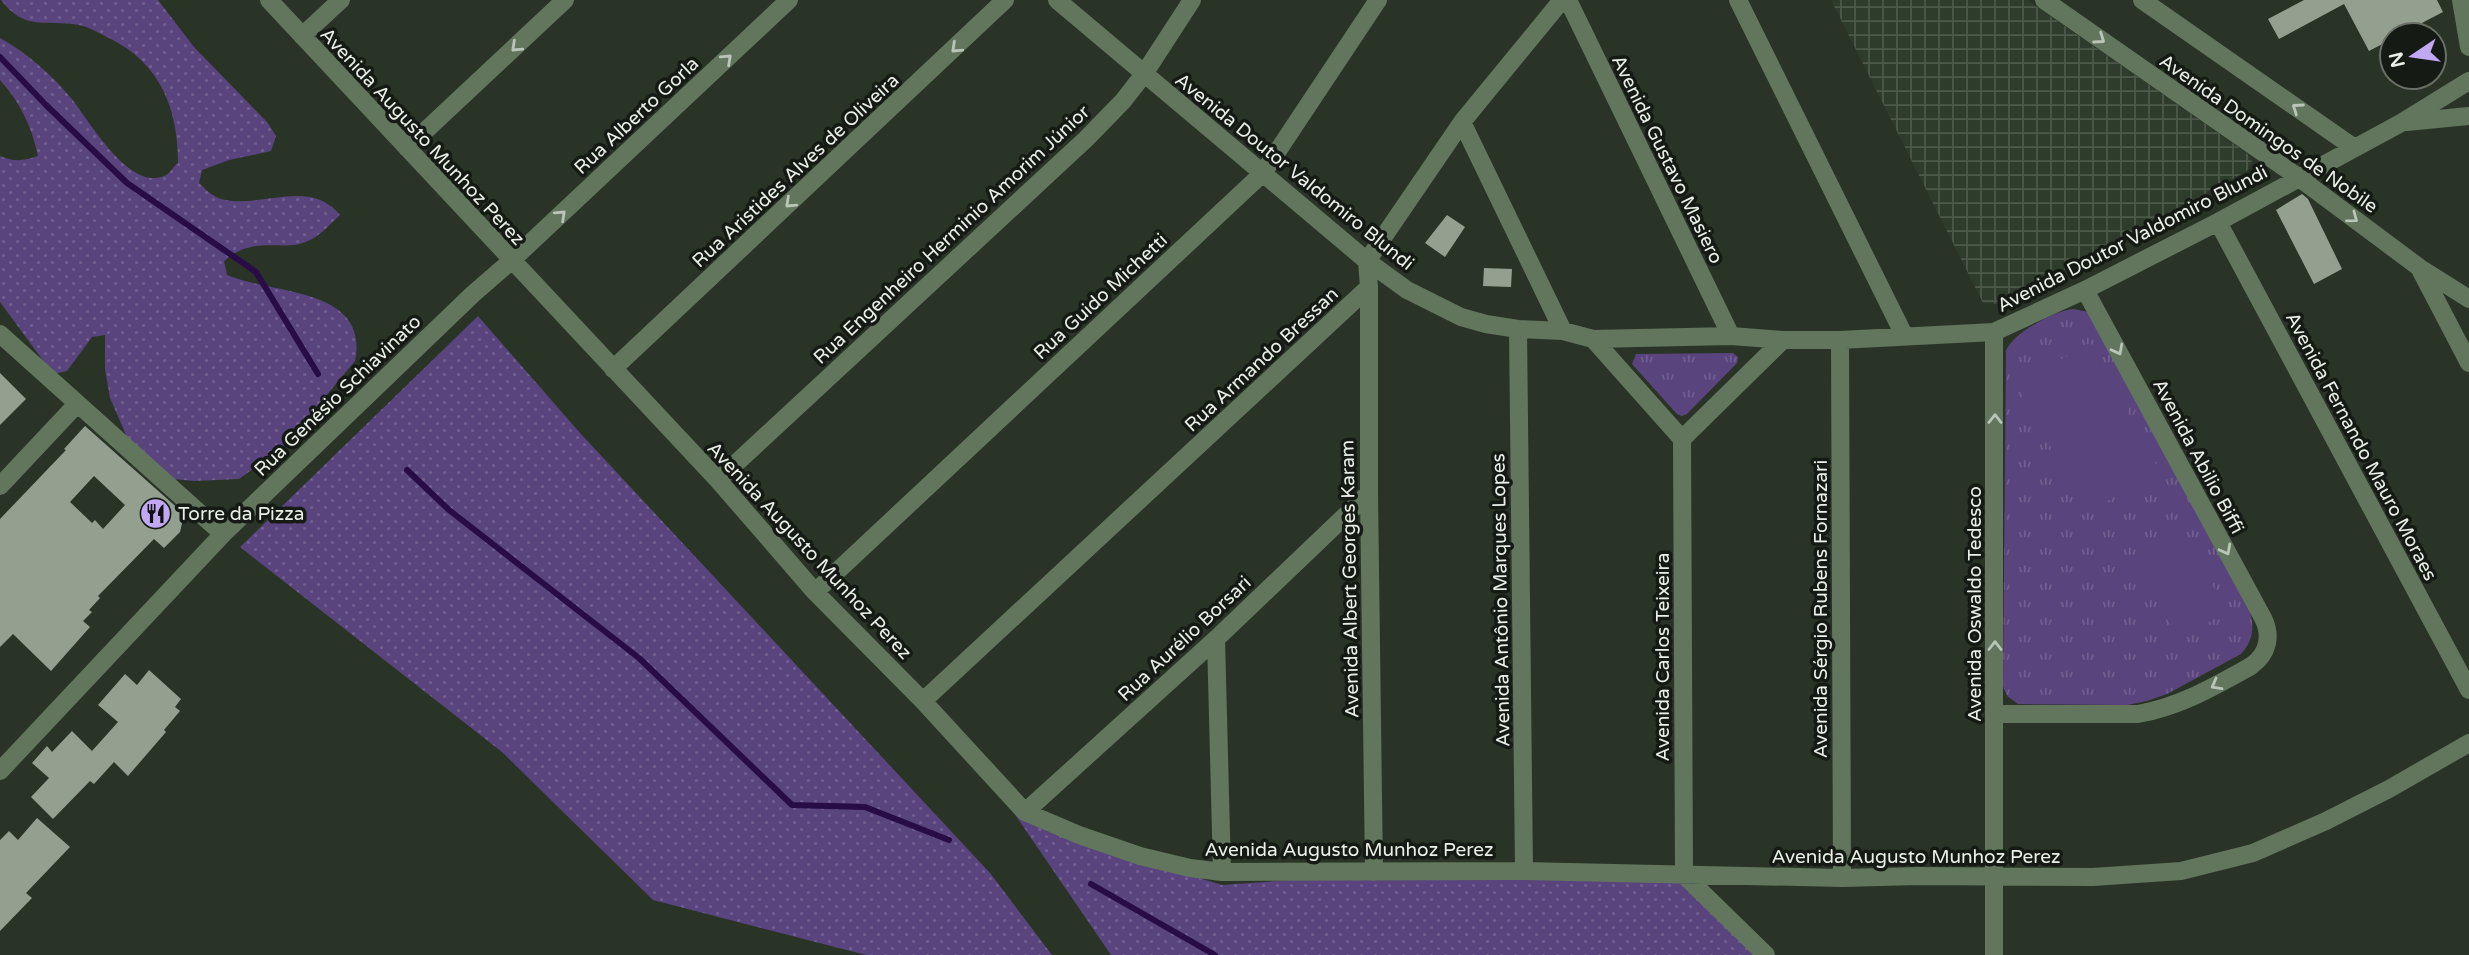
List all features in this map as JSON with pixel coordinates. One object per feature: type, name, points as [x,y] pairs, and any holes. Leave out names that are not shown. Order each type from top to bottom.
[{"type":"street","name":"Avenida Augusto Munhoz Perez","points":[[269,0],[718,480],[815,593],[923,701],[1025,812],[1079,835],[1140,856],[1190,868],[1222,872],[1524,871],[1842,878],[2093,877],[2181,872],[2253,853],[2389,789],[2469,743]]},
{"type":"street","points":[[302,36],[341,0]]},
{"type":"street","points":[[407,148],[565,0]]},
{"type":"street","name":"Rua Alberto Gorla","points":[[473,294],[789,0]]},
{"type":"street","name":"Rua Aristides Alves de Oliveira","points":[[613,369],[1005,0]]},
{"type":"street","name":"Avenida Doutor Valdomiro Blundi","points":[[1057,0],[1367,261],[1407,290],[1461,317],[1486,324],[1563,331],[1593,339],[1731,336],[1840,340],[1994,332],[2085,290],[2218,222],[2400,123],[2469,81]]},
{"type":"street","name":"Rua Engenheiro Herminio Amorim Júnior","points":[[718,480],[1086,139],[1123,101],[1144,74],[1192,0]]},
{"type":"street","name":"Rua Guido Michetti","points":[[815,593],[1263,173],[1378,0]]},
{"type":"street","points":[[1369,287],[1367,261],[1462,122],[1562,0]]},
{"type":"street","name":"Avenida Gustavo Masiero","points":[[1568,0],[1731,336]]},
{"type":"street","points":[[1738,0],[1904,335]]},
{"type":"street","name":"Avenida Domingos de Nobile","points":[[2044,0],[2298,177],[2420,268],[2469,299]]},
{"type":"street","name":"Avenida Domingos de Nobile","points":[[2142,0],[2353,148]]},
{"type":"street","points":[[2461,0],[2469,47]]},
{"type":"street","name":"Avenida Doutor Valdomiro Blundi","points":[[2400,123],[2469,116]]},
{"type":"street","points":[[1462,122],[1563,331]]},
{"type":"street","name":"Avenida Fernando Mauro Moraes","points":[[2218,222],[2469,690]]},
{"type":"street","points":[[2420,268],[2469,363]]},
{"type":"street","name":"Avenida Albert Georges Karam","points":[[1369,287],[1374,872]]},
{"type":"street","name":"Rua Armando Bressan","points":[[923,701],[1369,287]]},
{"type":"street","name":"Avenida Abilio Biffi","points":[[1996,714],[2138,714],[2159,710],[2180,704],[2251,666],[2260,659],[2267,644],[2268,634],[2263,618],[2085,290]]},
{"type":"street","name":"Rua Genésio Schiavinato","points":[[0,771],[223,534],[473,294]]},
{"type":"street","name":"Avenida Antônio Marques Lopes","points":[[1518,329],[1524,871]]},
{"type":"street","name":"Avenida Oswaldo Tedesco","points":[[1994,332],[1994,955]]},
{"type":"street","points":[[0,334],[223,534]]},
{"type":"street","points":[[1593,339],[1682,439],[1783,340]]},
{"type":"street","name":"Avenida Sérgio Rubens Fornazari","points":[[1840,340],[1842,878]]},
{"type":"street","points":[[0,486],[76,404]]},
{"type":"street","name":"Avenida Carlos Teixeira","points":[[1682,439],[1684,875]]},
{"type":"street","name":"Rua Aurélio Borsari","points":[[1025,812],[1216,639],[1369,493]]},
{"type":"street","points":[[1216,639],[1222,872]]},
{"type":"street","points":[[1684,875],[1766,955]]},
{"type":"shaded area","points":[[1831,0],[2027,0],[2230,141],[2249,155],[2252,162],[2247,171],[2002,304],[1983,303]]},
{"type":"green space","points":[[1,0],[158,0],[194,47],[267,122],[276,136],[271,151],[229,160],[202,170],[199,183],[221,199],[252,201],[299,196],[327,204],[340,215],[322,232],[300,244],[247,248],[224,261],[227,275],[292,291],[333,307],[348,319],[356,337],[355,361],[283,447],[239,479],[173,479],[130,444],[110,398],[105,369],[105,335],[92,337],[67,371],[53,374],[0,302],[0,156],[19,160],[38,156],[24,115],[0,80],[0,38],[29,57],[55,81],[125,165],[138,174],[152,178],[166,175],[178,163],[170,106],[163,89],[141,60],[127,48],[91,29],[79,25],[28,20],[19,17]]},
{"type":"green space","points":[[2074,309],[2088,312],[2096,318],[2252,619],[2252,635],[2241,654],[2167,694],[2127,705],[2018,704],[2007,696],[2003,686],[2006,351],[2025,330],[2057,313]]},
{"type":"green space","points":[[478,316],[580,433],[990,873],[1052,955],[866,955],[653,900],[502,752],[240,547]]},
{"type":"green space","points":[[2090,343],[2160,472],[2087,512],[2016,384]]},
{"type":"green space","points":[[1733,353],[1738,357],[1737,363],[1682,416],[1677,414],[1632,364],[1636,354]]},
{"type":"green space","points":[[2184,533],[2227,612],[2179,638],[2136,560]]},
{"type":"green space","points":[[1003,797],[1046,831],[1222,885],[1375,874],[1683,877],[1760,955],[1111,955]]},
{"type":"building","points":[[2304,0],[2437,0],[2443,12],[2426,21],[2378,21],[2378,46],[2369,51],[2344,4],[2279,39],[2268,19]]},
{"type":"building","points":[[2302,194],[2308,199],[2342,269],[2314,284],[2276,210]]},
{"type":"building","points":[[1447,215],[1465,227],[1445,257],[1425,243]]},
{"type":"building","points":[[1484,268],[1512,269],[1511,287],[1483,286]]},
{"type":"building","points":[[0,373],[26,399],[0,425]]},
{"type":"building","points":[[85,426],[182,512],[183,519],[180,532],[164,548],[154,539],[98,596],[100,598],[89,610],[92,612],[83,621],[90,627],[51,671],[13,634],[0,647],[0,519],[66,450],[64,449]],"holes":[[[94,476],[125,505],[103,529],[95,520],[92,523],[70,502]]]},
{"type":"building","points":[[149,670],[181,699],[175,707],[180,711],[164,730],[166,732],[128,776],[114,762],[94,784],[90,781],[53,819],[31,797],[49,778],[32,763],[47,746],[52,752],[72,731],[92,751],[118,722],[98,705],[125,674],[137,685]]},
{"type":"building","points":[[37,818],[70,847],[26,893],[32,898],[0,931],[0,840],[9,831],[18,840]]},
{"type":"waterway","points":[[0,57],[127,183],[256,272],[318,374]]},
{"type":"waterway","points":[[407,470],[449,510],[639,658],[792,805],[865,807],[949,840]]},
{"type":"waterway","points":[[1091,884],[1215,955]]},
{"type":"place","name":"Torre da Pizza","points":[[155,513]]}]
